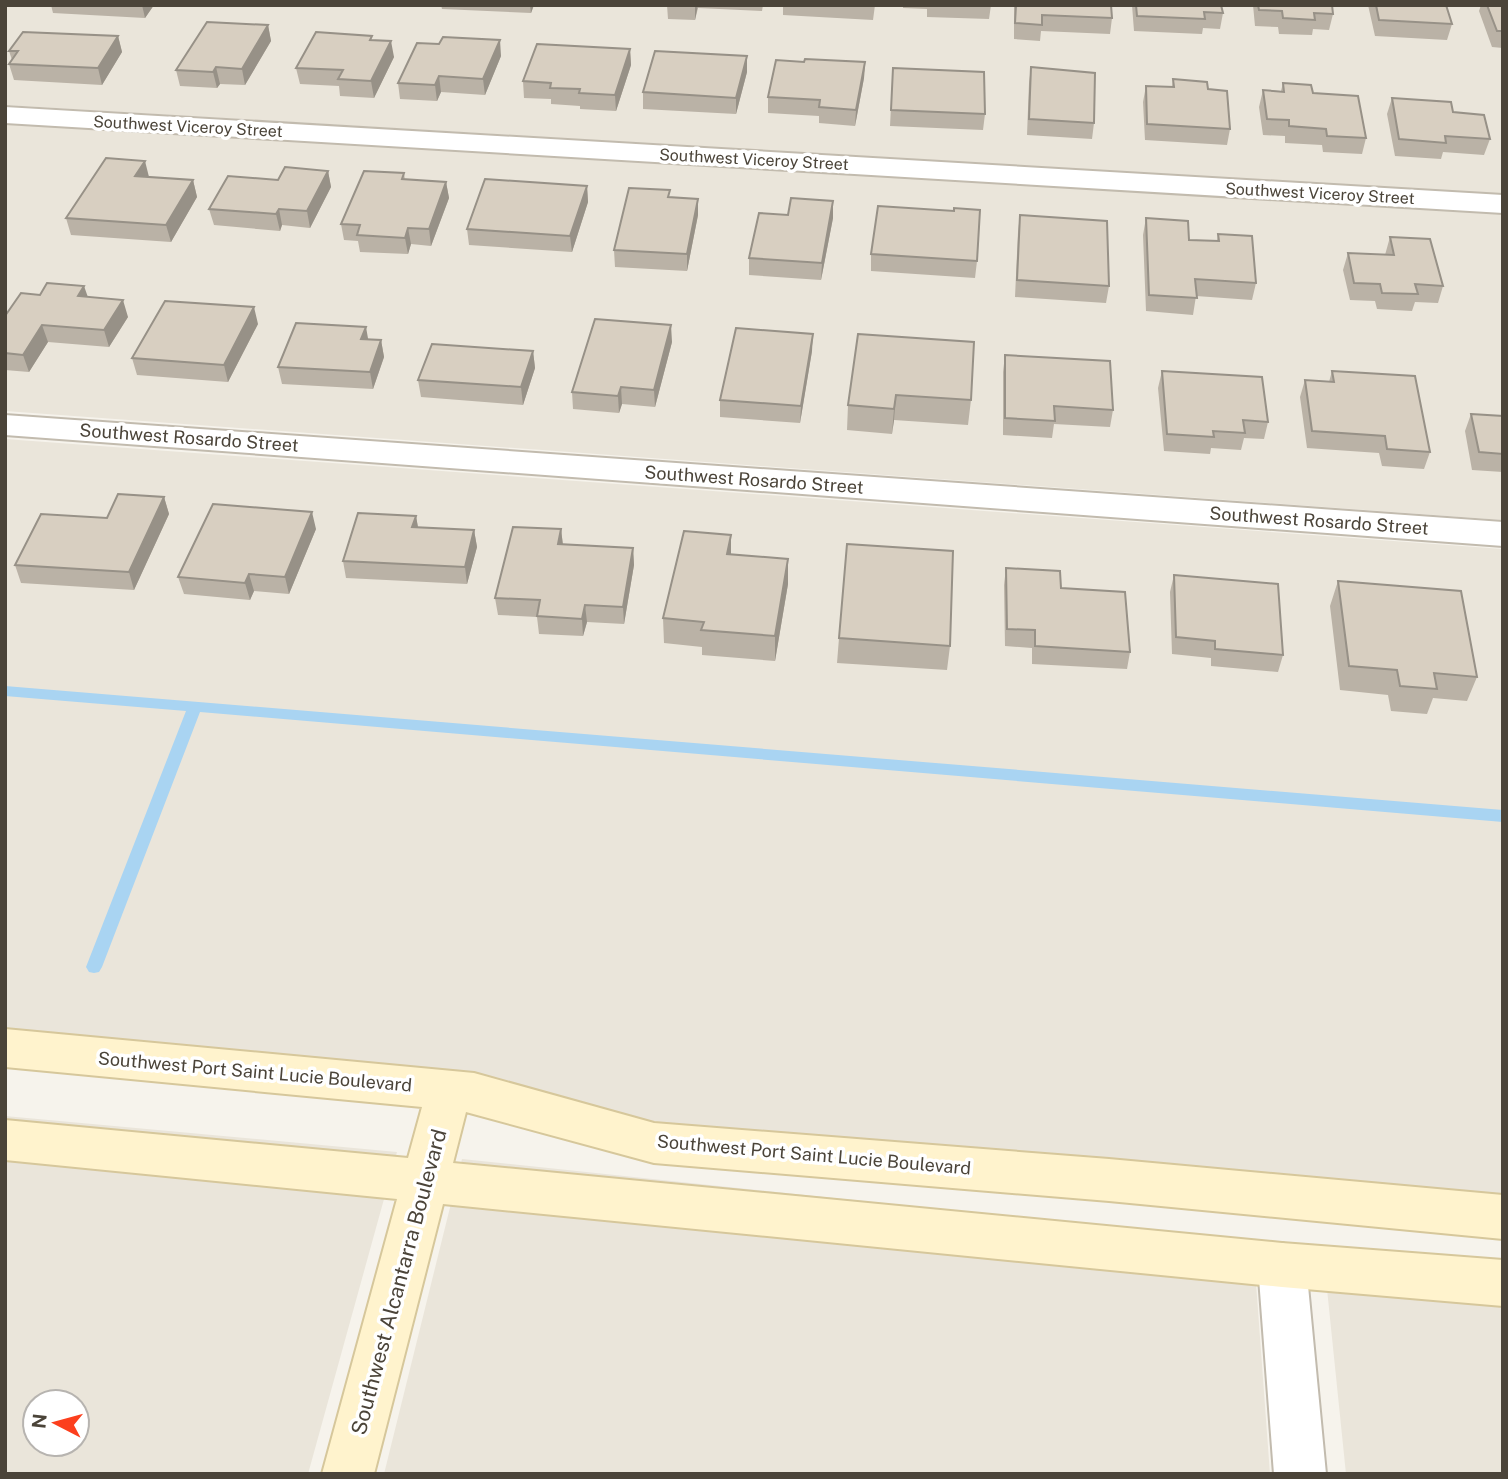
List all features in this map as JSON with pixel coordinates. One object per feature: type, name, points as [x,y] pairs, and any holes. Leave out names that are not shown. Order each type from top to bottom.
[{"type":"main road","name":"Southwest Port Saint Lucie Boulevard","points":[[5,1048],[474,1093],[654,1143],[1109,1180],[1503,1217]]},
{"type":"main road","name":"Southwest Alcantarra Boulevard","points":[[348,1474],[449,1090]]},
{"type":"main road","points":[[5,1140],[1282,1265],[1503,1283]]},
{"type":"street","name":"Southwest Viceroy Street","points":[[5,115],[1503,204]]},
{"type":"street","name":"Southwest Rosardo Street","points":[[5,425],[1503,534]]},
{"type":"street","points":[[1282,1265],[1300,1474]]},
{"type":"shaded area","points":[[5,5],[1503,5],[1503,194],[5,105]]},
{"type":"shaded area","points":[[5,124],[1503,214],[1503,520],[5,411]]},
{"type":"shaded area","points":[[5,439],[1503,549],[1503,1210],[5,1064]]},
{"type":"shaded area","points":[[5,1116],[397,1152],[308,1474],[5,1474]]},
{"type":"shaded area","points":[[462,1159],[1253,1242],[1270,1474],[384,1474]]},
{"type":"shaded area","points":[[1323,1250],[1503,1268],[1503,1474],[1346,1474]]},
{"type":"building","points":[[1016,5],[1111,5],[1112,18],[1042,15],[1042,25],[1015,23]]},
{"type":"building","points":[[1136,5],[1221,5],[1223,13],[1204,12],[1205,19],[1137,16]]},
{"type":"building","points":[[1258,5],[1332,5],[1333,14],[1314,13],[1315,20],[1283,18],[1282,11],[1259,10]]},
{"type":"building","points":[[1376,5],[1446,5],[1452,24],[1379,20]]},
{"type":"building","points":[[1487,5],[1503,5],[1503,31],[1497,31]]},
{"type":"building","points":[[207,22],[268,25],[242,69],[216,67],[213,72],[176,70]]},
{"type":"building","points":[[23,32],[118,36],[98,68],[9,64],[18,51],[9,51]]},
{"type":"building","points":[[316,32],[372,36],[370,40],[391,41],[371,81],[338,79],[343,70],[296,68]]},
{"type":"building","points":[[443,37],[500,40],[483,79],[439,76],[435,85],[398,83],[417,43],[439,44]]},
{"type":"building","points":[[537,44],[630,49],[615,95],[579,93],[580,89],[550,88],[551,83],[523,81]]},
{"type":"building","points":[[655,51],[747,56],[736,98],[643,92]]},
{"type":"building","points":[[805,59],[865,62],[856,110],[819,107],[820,100],[768,97],[776,60],[804,62]]},
{"type":"building","points":[[1031,67],[1095,73],[1094,123],[1029,119]]},
{"type":"building","points":[[893,68],[984,72],[985,114],[891,110]]},
{"type":"building","points":[[1173,79],[1207,82],[1208,89],[1227,91],[1230,129],[1147,124],[1146,86],[1174,87]]},
{"type":"building","points":[[1283,83],[1311,85],[1313,93],[1358,96],[1366,138],[1327,136],[1326,129],[1289,126],[1289,120],[1267,119],[1263,90],[1284,92]]},
{"type":"building","points":[[1392,98],[1451,102],[1453,112],[1484,115],[1490,139],[1445,136],[1446,143],[1399,139]]},
{"type":"building","points":[[106,158],[145,161],[135,176],[193,180],[166,225],[66,218]]},
{"type":"building","points":[[285,167],[328,171],[307,211],[279,209],[276,214],[209,209],[228,176],[278,180]]},
{"type":"building","points":[[364,171],[404,173],[402,179],[446,182],[429,229],[408,228],[405,238],[357,235],[360,225],[341,224]]},
{"type":"building","points":[[485,179],[587,186],[570,236],[467,229]]},
{"type":"building","points":[[629,188],[670,190],[668,197],[698,199],[687,254],[614,250]]},
{"type":"building","points":[[791,198],[833,201],[822,263],[749,258],[759,213],[788,215]]},
{"type":"building","points":[[878,206],[980,210],[977,261],[871,254]]},
{"type":"building","points":[[1020,215],[1107,221],[1109,286],[1017,280]]},
{"type":"building","points":[[1146,218],[1188,221],[1189,240],[1219,241],[1218,234],[1252,236],[1256,283],[1195,279],[1197,298],[1149,295]]},
{"type":"building","points":[[1390,237],[1430,239],[1443,286],[1415,284],[1418,294],[1382,293],[1380,284],[1354,283],[1348,253],[1394,255]]},
{"type":"building","points":[[47,283],[84,286],[78,296],[123,300],[104,330],[42,325],[23,355],[5,353],[5,316],[21,293],[40,295]]},
{"type":"building","points":[[165,301],[254,307],[224,365],[132,358]]},
{"type":"building","points":[[595,319],[671,325],[654,390],[621,387],[618,396],[572,392]]},
{"type":"building","points":[[296,323],[366,327],[361,339],[381,340],[370,372],[278,367]]},
{"type":"building","points":[[736,328],[813,334],[801,406],[720,400]]},
{"type":"building","points":[[858,334],[974,342],[971,400],[896,395],[894,409],[848,405]]},
{"type":"building","points":[[432,344],[533,351],[521,387],[418,380]]},
{"type":"building","points":[[1005,355],[1110,361],[1113,410],[1054,406],[1055,421],[1005,418]]},
{"type":"building","points":[[1162,371],[1262,377],[1268,422],[1243,420],[1245,433],[1213,431],[1214,437],[1167,434]]},
{"type":"building","points":[[1332,371],[1415,376],[1430,452],[1387,449],[1385,436],[1312,431],[1305,380],[1334,382]]},
{"type":"building","points":[[1471,414],[1503,416],[1503,454],[1479,452]]},
{"type":"building","points":[[118,494],[164,497],[129,572],[15,565],[41,514],[107,518]]},
{"type":"building","points":[[213,504],[312,512],[285,577],[249,574],[245,583],[178,577]]},
{"type":"building","points":[[358,513],[416,516],[412,527],[474,530],[465,567],[343,561]]},
{"type":"building","points":[[513,527],[561,529],[558,544],[633,548],[623,607],[585,605],[582,619],[537,616],[540,600],[495,598]]},
{"type":"building","points":[[684,531],[731,535],[727,554],[788,559],[775,636],[701,630],[704,622],[663,618]]},
{"type":"building","points":[[847,544],[953,551],[950,646],[839,638]]},
{"type":"building","points":[[1006,568],[1060,571],[1061,588],[1125,592],[1130,652],[1035,646],[1035,630],[1007,629]]},
{"type":"building","points":[[1174,575],[1278,584],[1283,655],[1215,649],[1215,641],[1176,637]]},
{"type":"building","points":[[1338,581],[1461,591],[1477,677],[1434,673],[1437,689],[1400,686],[1397,670],[1349,666]]},
{"type":"waterway","points":[[5,691],[1503,816]]},
{"type":"waterway","points":[[94,967],[195,707]]}]
